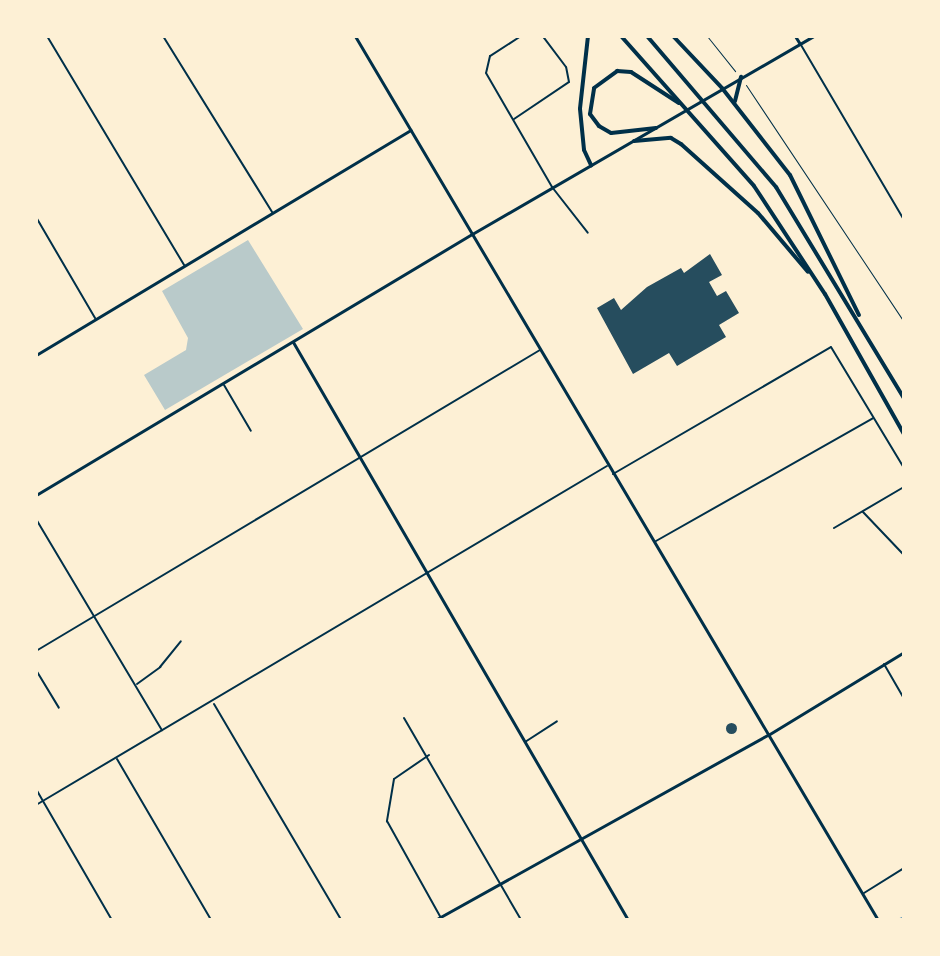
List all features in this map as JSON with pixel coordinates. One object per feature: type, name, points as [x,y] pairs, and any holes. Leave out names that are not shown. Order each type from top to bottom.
[{"type":"highway","points":[[588,36],[580,109],[584,150],[591,165]]},
{"type":"highway","points":[[621,36],[754,186],[821,288],[904,434]]},
{"type":"highway","points":[[647,36],[776,187],[904,398]]},
{"type":"highway","points":[[673,36],[725,86],[790,175],[853,297],[862,325]]},
{"type":"highway","points":[[656,128],[611,133],[599,126],[590,114],[594,88],[617,71],[631,72],[663,89],[693,115]]},
{"type":"highway","points":[[735,103],[734,94],[741,77]]},
{"type":"highway","points":[[634,141],[671,138],[681,144],[758,213],[821,288]]},
{"type":"main road","points":[[355,36],[878,920]]},
{"type":"main road","points":[[795,36],[800,44]]},
{"type":"main road","points":[[36,495],[472,234],[813,36]]},
{"type":"main road","points":[[36,355],[411,130]]},
{"type":"main road","points":[[293,342],[628,920]]},
{"type":"main road","points":[[439,919],[580,836],[768,735],[904,652]]},
{"type":"street","points":[[47,36],[185,266]]},
{"type":"street","points":[[163,36],[273,213]]},
{"type":"street","points":[[521,36],[490,56],[484,68],[552,187],[588,233]]},
{"type":"street","points":[[513,120],[569,82],[566,67],[543,36]]},
{"type":"street","points":[[800,44],[904,220]]},
{"type":"street","points":[[36,217],[96,319]]},
{"type":"street","points":[[613,474],[831,347],[904,468]]},
{"type":"street","points":[[36,651],[541,349]]},
{"type":"street","points":[[223,383],[251,431]]},
{"type":"street","points":[[654,542],[874,417]]},
{"type":"street","points":[[36,805],[428,575],[608,465]]},
{"type":"street","points":[[834,528],[904,487]]},
{"type":"street","points":[[862,511],[904,555]]},
{"type":"street","points":[[36,519],[163,731]]},
{"type":"street","points":[[136,685],[160,667],[181,641]]},
{"type":"street","points":[[884,664],[904,698]]},
{"type":"street","points":[[36,670],[59,708]]},
{"type":"street","points":[[213,702],[341,920]]},
{"type":"street","points":[[404,718],[503,880],[521,920]]},
{"type":"street","points":[[525,742],[557,721]]},
{"type":"street","points":[[429,755],[394,779],[387,821],[439,919]]},
{"type":"street","points":[[116,759],[211,920]]},
{"type":"street","points":[[36,789],[112,920]]},
{"type":"street","points":[[862,894],[904,868]]},
{"type":"path","points":[[707,36],[736,72]]},
{"type":"path","points":[[746,84],[904,322]]},
{"type":"shaded area","points":[[248,240],[303,329],[165,410],[144,375],[186,350],[188,338],[162,291]]},
{"type":"building","points":[[710,254],[722,275],[709,282],[717,296],[726,291],[739,313],[719,325],[726,337],[677,366],[669,353],[633,374],[597,308],[614,298],[621,310],[647,287],[681,268],[684,273]]},
{"type":"building","points":[[731,722],[737,728],[731,734],[725,728]]},
{"type":"waterway","points":[[898,920],[904,917]]}]
